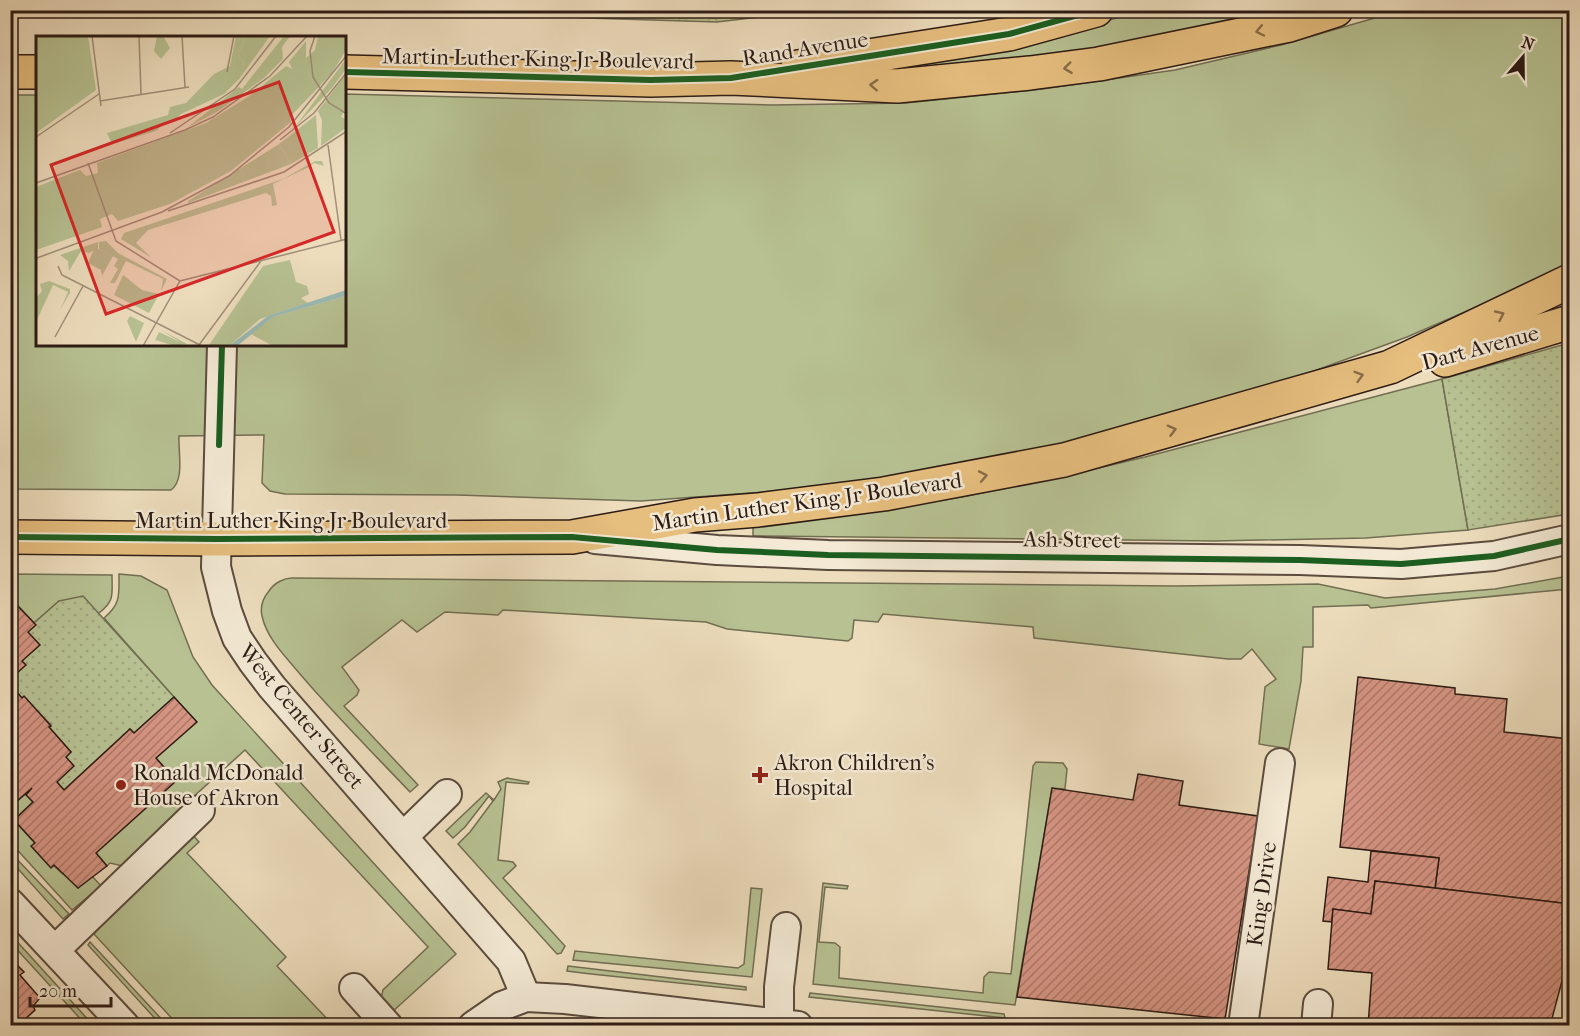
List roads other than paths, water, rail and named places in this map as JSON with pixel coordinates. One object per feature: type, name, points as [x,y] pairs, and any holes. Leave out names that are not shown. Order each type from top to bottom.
[{"type":"main road","name":"Rand Avenue","points":[[731,78],[1009,34],[1096,10]]},
{"type":"main road","name":"Martin Luther King Jr Boulevard","points":[[346,72],[651,80],[731,78],[897,86],[1099,64],[1289,25],[1336,10]]},
{"type":"main road","points":[[10,72],[36,72]]},
{"type":"main road","name":"Martin Luther King Jr Boulevard","points":[[10,537],[217,539],[572,537],[695,515],[758,510],[884,494],[1064,460],[1390,367],[1569,281]]},
{"type":"main road","name":"Dart Avenue","points":[[1390,367],[1438,362],[1569,322]]},
{"type":"street","name":"West Center Street","points":[[222,346],[216,567],[227,611],[237,638],[253,662],[300,719],[511,961],[526,998]]},
{"type":"street","name":"Ash Street","points":[[572,537],[717,550],[828,555],[1300,560],[1401,564],[1494,556],[1569,539]]},
{"type":"street","name":"King Drive","points":[[1243,1026],[1280,763]]},
{"type":"street","points":[[404,836],[447,795]]},
{"type":"street","points":[[55,950],[200,810]]},
{"type":"street","points":[[10,903],[125,1026]]},
{"type":"street","points":[[473,1026],[502,1006],[526,998],[565,999],[654,1017],[785,1025],[779,987],[786,927]]},
{"type":"street","points":[[354,988],[388,1026]]},
{"type":"place","name":"Akron Children's Hospital","points":[[760,775]]},
{"type":"place","name":"Ronald McDonald House of Akron","points":[[121,785]]}]
